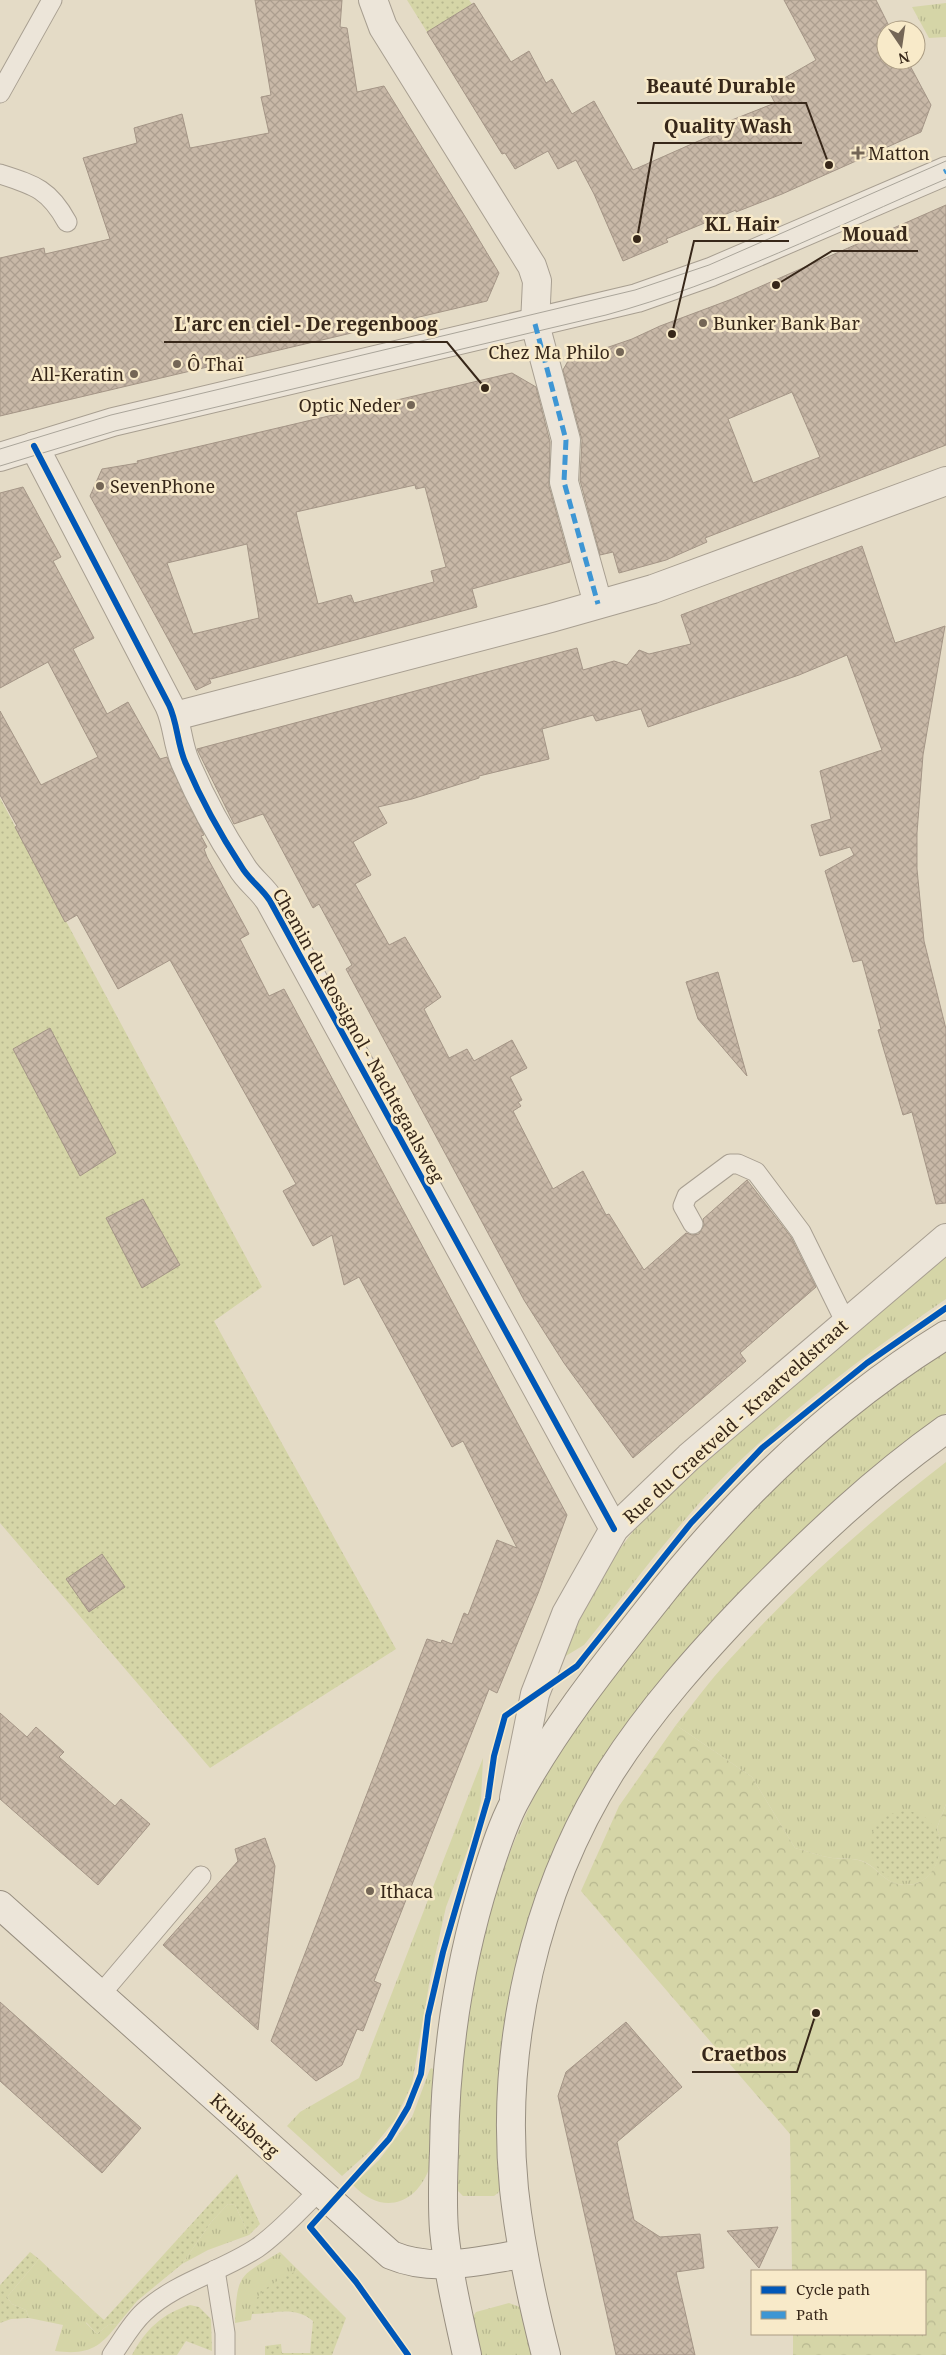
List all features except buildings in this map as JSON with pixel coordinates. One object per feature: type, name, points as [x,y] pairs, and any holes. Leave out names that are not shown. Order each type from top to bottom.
[{"type":"street","points":[[373,0],[383,27],[532,266],[537,282],[535,324],[566,440],[564,482],[598,604]]},
{"type":"street","points":[[0,457],[114,422],[535,324],[638,298],[686,282],[946,171]]},
{"type":"street","name":"Chemin du Rossignol - Nachtegaalsweg","points":[[34,446],[175,716],[182,756],[220,831],[241,867],[261,887],[270,901],[614,1530]]},
{"type":"street","points":[[175,716],[598,604],[683,579],[946,481]]},
{"type":"street","name":"Rue du Craetveld - Kraatveldstraat","points":[[513,1806],[535,1694],[566,1614],[614,1530],[690,1457],[946,1238]]},
{"type":"street","name":"Rue du Craetveld - Kraatveldstraat","points":[[467,2355],[448,2265],[444,2228],[444,2107],[454,2016],[478,1905],[497,1844],[513,1806],[536,1764],[598,1675],[666,1587],[727,1515],[767,1474],[813,1434],[872,1386],[946,1335]]},
{"type":"street","points":[[546,2355],[522,2254],[514,2187],[512,2124],[519,2021],[529,1970],[547,1907],[576,1835],[592,1803],[641,1726],[724,1629],[835,1518],[870,1488],[946,1429]]},
{"type":"street","name":"Kruisberg","points":[[0,1905],[391,2254],[408,2262],[448,2265],[522,2254]]},
{"type":"lane","points":[[0,93],[52,0]]},
{"type":"lane","points":[[0,174],[35,185],[46,193],[59,207],[67,222]]},
{"type":"lane","points":[[693,1224],[683,1206],[687,1196],[730,1164],[738,1164],[756,1172],[803,1236],[846,1323]]},
{"type":"lane","points":[[100,1995],[201,1876]]},
{"type":"lane","points":[[112,2355],[143,2313],[154,2304],[244,2256],[270,2238],[319,2191]]},
{"type":"lane","points":[[215,2270],[225,2334],[225,2355]]},
{"type":"green space","points":[[407,0],[469,0],[472,4],[427,32]]},
{"type":"green space","points":[[946,3],[946,37],[929,38],[926,33],[926,20],[919,20],[912,7]]},
{"type":"green space","points":[[0,798],[262,1287],[214,1321],[396,1649],[210,1768],[0,1523]]},
{"type":"green space","points":[[946,1251],[946,1299],[843,1373],[746,1455],[682,1523],[584,1645],[564,1657],[584,1612],[606,1570],[648,1513],[666,1495]]},
{"type":"green space","points":[[946,1349],[946,1413],[893,1454],[739,1594],[693,1643],[655,1689],[568,1823],[502,2186],[494,2196],[463,2196],[457,2190],[456,2185],[457,2126],[468,2012],[478,1957],[511,1849],[534,1797],[562,1745],[608,1681],[714,1551],[759,1501],[815,1448]]},
{"type":"green space","points":[[946,1462],[946,1804],[937,1828],[940,1847],[936,1866],[924,1880],[915,1884],[904,1885],[890,1881],[865,1862],[827,1857],[795,1848],[752,1777],[676,1725],[722,1668],[806,1581],[888,1508]]},
{"type":"green space","points":[[676,1725],[752,1777],[795,1848],[827,1857],[855,1859],[865,1862],[890,1881],[904,1885],[914,1884],[923,1880],[935,1866],[940,1847],[937,1828],[946,1804],[946,2355],[793,2355],[793,2335],[926,2335],[926,2270],[792,2270],[790,2134],[581,1891],[619,1806]]},
{"type":"green space","points":[[483,1758],[481,1801],[471,1841],[446,1907],[430,1979],[412,2084],[395,2120],[370,2151],[342,2176],[287,2126],[300,2112],[359,2078]]},
{"type":"green space","points":[[898,1811],[912,1811],[925,1817],[934,1826],[940,1839],[938,1859],[930,1871],[912,1881],[898,1881],[885,1875],[876,1866],[870,1853],[870,1839],[876,1826],[885,1817]]},
{"type":"green space","points":[[432,2068],[434,2071],[429,2169],[423,2182],[406,2198],[386,2203],[375,2200],[353,2185],[379,2160],[412,2117]]},
{"type":"green space","points":[[237,2174],[260,2224],[249,2235],[235,2205],[228,2204],[212,2221],[182,2264],[137,2301],[118,2324],[108,2325],[97,2334],[86,2322],[95,2312],[104,2320]]},
{"type":"green space","points":[[228,2204],[235,2205],[249,2235],[208,2250],[182,2264],[212,2221]]},
{"type":"green space","points":[[30,2252],[39,2259],[7,2297],[12,2304],[26,2310],[29,2318],[11,2319],[0,2323],[0,2285]]},
{"type":"green space","points":[[280,2252],[298,2270],[275,2284],[262,2295],[253,2311],[251,2320],[235,2323],[237,2294],[243,2278],[248,2272]]},
{"type":"green space","points":[[39,2259],[95,2312],[86,2323],[97,2334],[108,2325],[118,2324],[98,2345],[84,2351],[55,2351],[63,2325],[29,2318],[26,2310],[12,2304],[7,2297]]},
{"type":"green space","points":[[298,2270],[346,2318],[332,2355],[265,2355],[265,2346],[281,2344],[282,2353],[310,2353],[313,2321],[306,2316],[291,2312],[252,2314],[253,2306],[262,2292]]},
{"type":"green space","points":[[509,2303],[520,2307],[533,2355],[479,2355],[472,2318],[476,2312]]},
{"type":"green space","points":[[190,2305],[199,2307],[211,2319],[212,2351],[186,2341],[177,2355],[132,2355],[149,2330],[171,2313]]},
{"type":"tram line","points":[[0,449],[111,415],[635,290],[709,265],[946,161]]},
{"type":"tram line","points":[[0,466],[115,431],[606,315],[650,302],[736,271],[946,179]]},
{"type":"marked path","points":[[535,324],[566,440],[564,482],[598,604]]},
{"type":"cycle path","points":[[34,446],[169,705],[183,757],[211,816],[244,871],[270,901],[614,1529]]},
{"type":"cycle path","points":[[408,2355],[356,2282],[310,2227],[389,2139],[408,2107],[421,2074],[428,2016],[443,1952],[488,1798],[494,1756],[505,1716],[577,1666],[691,1523],[762,1448],[867,1363],[946,1308]]},
{"type":"place","name":"Matton","points":[[858,153]]},
{"type":"place","name":"Beauté Durable","points":[[829,165]]},
{"type":"place","name":"Quality Wash","points":[[637,239]]},
{"type":"place","name":"Mouad","points":[[776,285]]},
{"type":"place","name":"Bunker Bank Bar","points":[[703,323]]},
{"type":"place","name":"KL Hair","points":[[672,334]]},
{"type":"place","name":"Chez Ma Philo","points":[[620,352]]},
{"type":"place","name":"Ô Thaï","points":[[177,364]]},
{"type":"place","name":"All-Keratin","points":[[134,374]]},
{"type":"place","name":"L'arc en ciel - De regenboog","points":[[485,388]]},
{"type":"place","name":"Optic Neder","points":[[411,405]]},
{"type":"place","name":"SevenPhone","points":[[100,486]]},
{"type":"place","name":"Ithaca","points":[[370,1891]]},
{"type":"place","name":"Craetbos","points":[[816,2013]]}]
